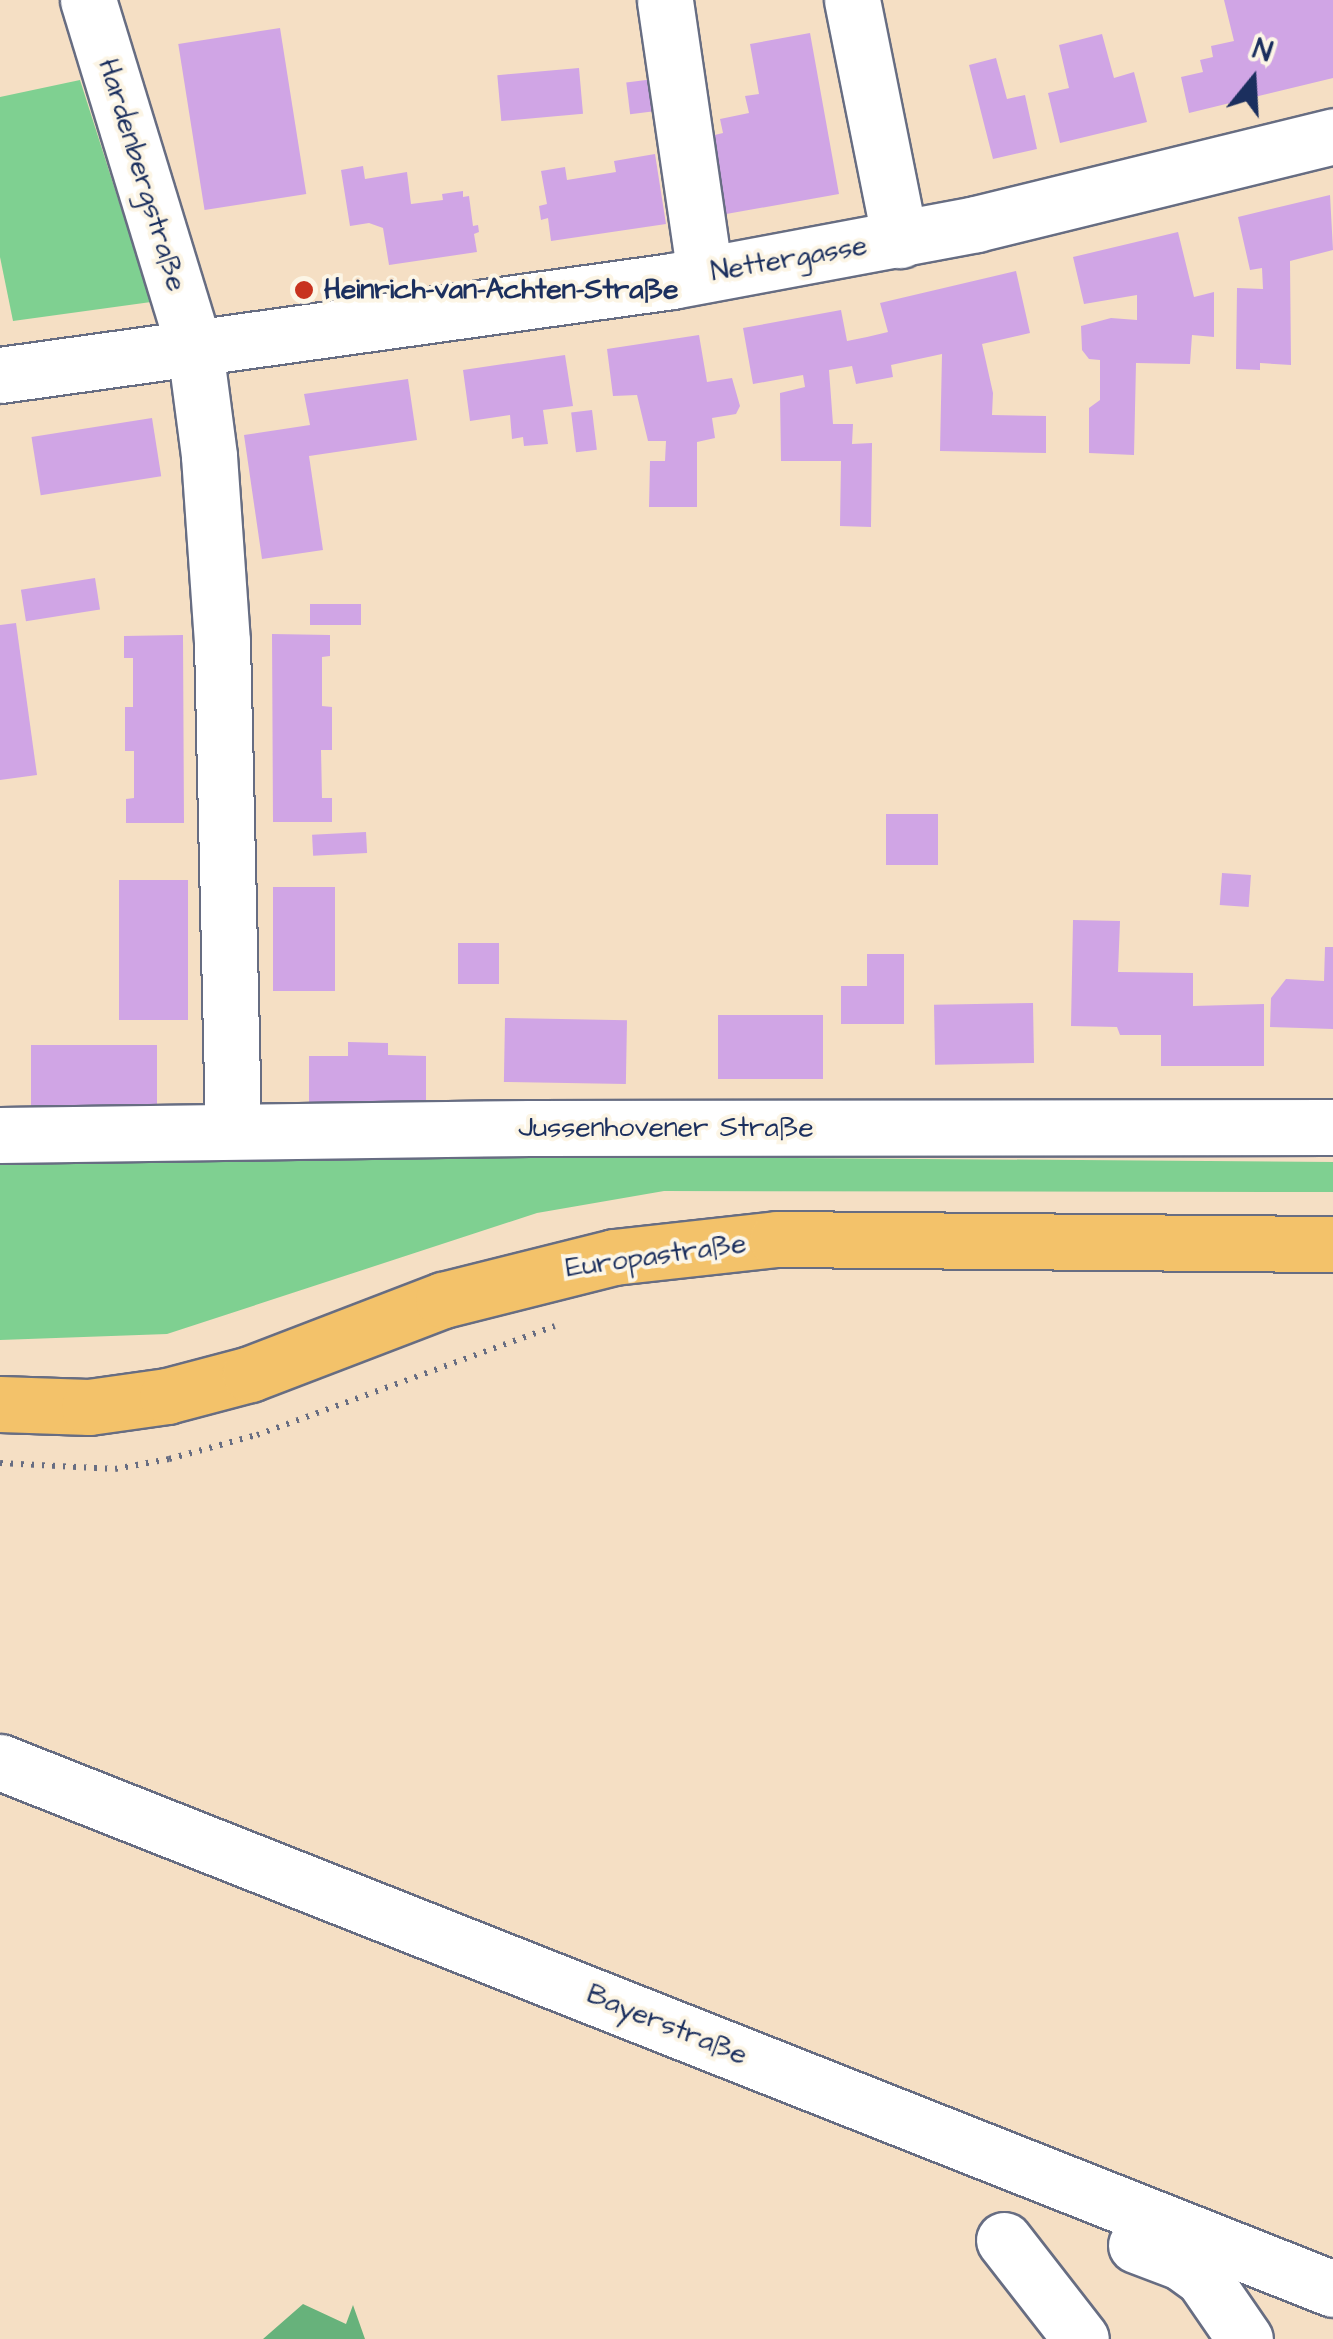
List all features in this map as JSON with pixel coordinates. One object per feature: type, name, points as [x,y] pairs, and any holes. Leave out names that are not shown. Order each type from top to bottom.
[{"type":"main road","name":"Europastraße","points":[[0,1404],[89,1407],[167,1396],[250,1374],[443,1300],[614,1258],[776,1240],[1333,1244]]},
{"type":"street","name":"Hardenbergstraße","points":[[88,0],[195,349]]},
{"type":"street","points":[[852,0],[900,240]]},
{"type":"street","points":[[665,1],[705,274]]},
{"type":"street","name":"Nettergasse","points":[[0,376],[705,274],[900,240],[1333,136]]},
{"type":"street","points":[[195,349],[209,456],[222,642],[233,1131]]},
{"type":"street","name":"Jussenhovener Straße","points":[[0,1136],[233,1131],[1333,1127]]},
{"type":"street","name":"Bayerstraße","points":[[0,1762],[1333,2289]]},
{"type":"street","points":[[1084,2191],[1114,2236],[1181,2262],[1203,2278],[1249,2339]]},
{"type":"street","points":[[1004,2240],[1081,2339]]},
{"type":"street","points":[[1249,2339],[1274,2266]]},
{"type":"path","points":[[0,1463],[115,1470],[168,1459],[257,1434],[572,1320]]},
{"type":"green space","points":[[80,80],[151,302],[13,321],[0,257],[0,97]]},
{"type":"green space","points":[[0,1152],[1333,1162],[1333,1192],[664,1191],[537,1213],[167,1334],[0,1340]]},
{"type":"green space","points":[[303,2304],[346,2324],[353,2305],[365,2339],[263,2339]]},
{"type":"building","points":[[1224,0],[1333,0],[1333,78],[1189,113],[1181,77],[1203,72],[1200,60],[1213,57],[1211,46],[1234,41]]},
{"type":"building","points":[[280,28],[306,194],[205,210],[178,44]]},
{"type":"building","points":[[810,33],[839,194],[715,216],[702,138],[723,133],[720,119],[749,113],[745,96],[759,94],[750,44]]},
{"type":"building","points":[[1102,34],[1114,78],[1134,72],[1147,122],[1060,143],[1048,93],[1069,88],[1059,45]]},
{"type":"building","points":[[996,58],[1007,99],[1025,95],[1037,149],[993,159],[969,65]]},
{"type":"building","points":[[579,68],[583,114],[501,121],[497,75]]},
{"type":"building","points":[[662,78],[666,110],[630,114],[626,82]]},
{"type":"building","points":[[655,154],[666,224],[551,241],[548,218],[541,220],[539,206],[547,204],[541,171],[565,167],[567,180],[616,172],[614,161]]},
{"type":"building","points":[[363,166],[365,179],[407,172],[411,204],[443,200],[442,194],[463,191],[463,197],[469,196],[473,226],[478,225],[479,232],[474,234],[477,252],[389,265],[383,228],[369,223],[350,226],[341,170]]},
{"type":"building","points":[[1330,195],[1333,250],[1290,261],[1291,365],[1260,363],[1260,370],[1236,369],[1237,288],[1263,289],[1262,268],[1250,270],[1238,217]]},
{"type":"building","points":[[1178,232],[1194,297],[1214,292],[1214,337],[1192,335],[1190,364],[1136,363],[1134,455],[1089,453],[1089,408],[1100,400],[1100,360],[1089,359],[1082,350],[1081,326],[1111,318],[1137,320],[1137,295],[1084,304],[1073,257]]},
{"type":"building","points":[[1016,271],[1030,333],[982,344],[993,393],[992,415],[1046,416],[1046,453],[940,451],[942,354],[891,365],[893,377],[856,384],[852,366],[829,370],[833,424],[853,424],[852,444],[872,443],[871,527],[840,526],[841,461],[781,461],[780,393],[805,387],[803,375],[753,384],[743,328],[841,310],[847,341],[867,337],[888,332],[880,303]]},
{"type":"building","points":[[699,335],[707,382],[732,378],[740,406],[736,414],[712,418],[715,438],[697,442],[697,507],[649,507],[650,461],[665,461],[666,441],[648,441],[637,395],[613,396],[607,349]]},
{"type":"building","points":[[565,355],[573,406],[543,410],[548,444],[524,446],[523,437],[512,439],[510,415],[470,421],[463,370]]},
{"type":"building","points":[[408,379],[417,440],[309,456],[323,550],[262,559],[244,435],[310,425],[304,394]]},
{"type":"building","points":[[592,410],[597,450],[576,452],[571,413]]},
{"type":"building","points":[[152,418],[161,476],[41,495],[32,437]]},
{"type":"building","points":[[95,578],[100,610],[26,621],[21,590]]},
{"type":"building","points":[[310,604],[361,604],[361,625],[310,625]]},
{"type":"building","points":[[16,623],[37,775],[0,780],[0,625]]},
{"type":"building","points":[[272,634],[330,635],[330,656],[322,657],[322,706],[332,707],[332,750],[321,750],[322,798],[332,798],[332,822],[273,822]]},
{"type":"building","points":[[183,635],[184,823],[126,823],[126,799],[134,798],[134,751],[125,751],[125,707],[133,707],[133,658],[124,658],[124,636]]},
{"type":"building","points":[[886,814],[938,814],[938,865],[886,865]]},
{"type":"building","points":[[366,832],[367,853],[313,856],[312,835]]},
{"type":"building","points":[[1222,873],[1251,875],[1249,907],[1220,905]]},
{"type":"building","points":[[119,880],[188,880],[188,1020],[119,1020]]},
{"type":"building","points":[[273,887],[335,887],[335,991],[273,991]]},
{"type":"building","points":[[1073,920],[1120,921],[1118,972],[1193,973],[1193,1006],[1264,1004],[1264,1066],[1161,1066],[1161,1035],[1120,1035],[1117,1027],[1071,1026]]},
{"type":"building","points":[[458,943],[499,943],[499,984],[458,984]]},
{"type":"building","points":[[1325,947],[1333,947],[1333,1029],[1270,1027],[1271,998],[1286,979],[1324,981]]},
{"type":"building","points":[[867,954],[904,954],[904,1024],[841,1024],[841,986],[867,986]]},
{"type":"building","points":[[1033,1003],[1034,1063],[935,1065],[934,1005]]},
{"type":"building","points":[[718,1015],[823,1015],[823,1079],[718,1079]]},
{"type":"building","points":[[505,1018],[627,1020],[626,1084],[504,1082]]},
{"type":"building","points":[[348,1042],[388,1043],[388,1055],[426,1056],[426,1113],[309,1112],[309,1056],[348,1056]]},
{"type":"building","points":[[31,1045],[157,1045],[157,1112],[31,1112]]},
{"type":"place","name":"Heinrich-van-Achten-Straße","points":[[304,290]]}]
